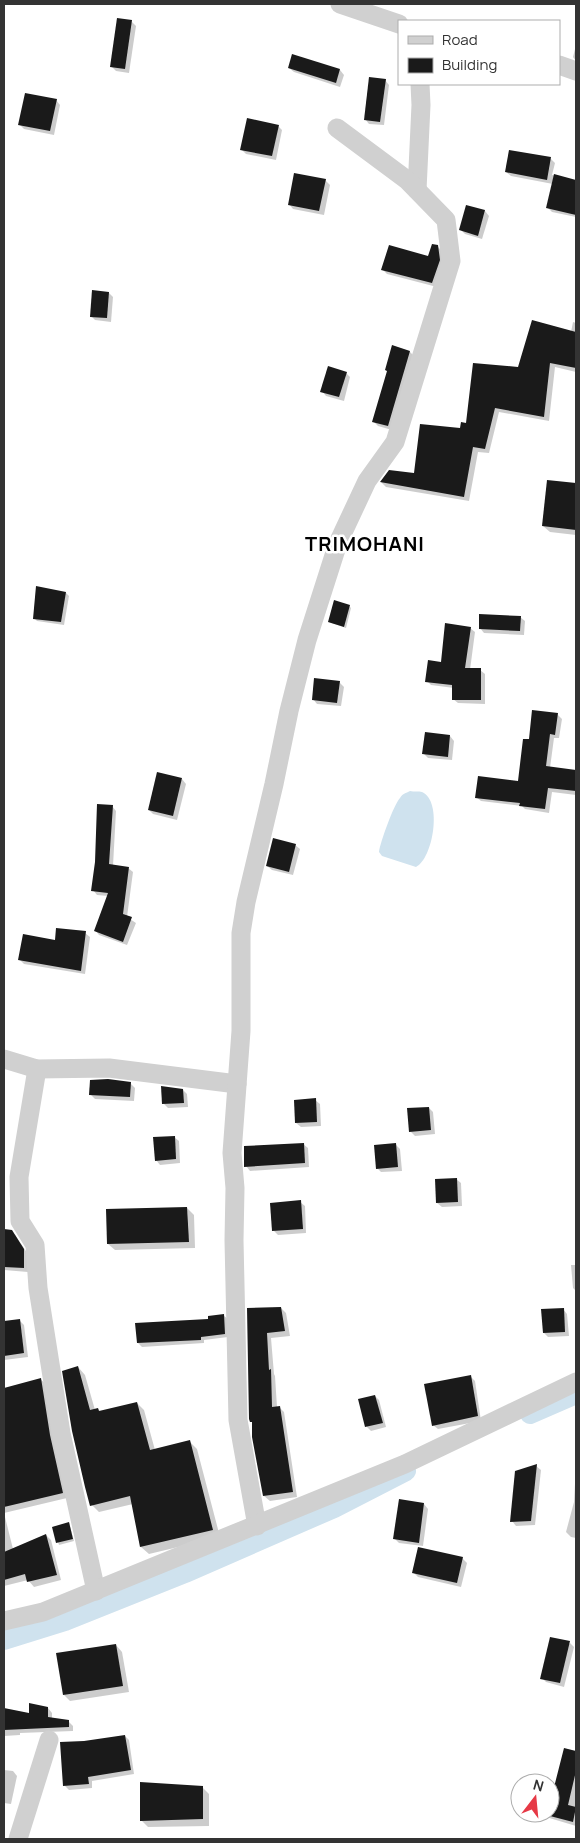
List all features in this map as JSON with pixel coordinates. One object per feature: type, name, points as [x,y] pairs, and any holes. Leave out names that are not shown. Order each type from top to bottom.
[{"type":"street","points":[[340,4],[398,24]]},
{"type":"street","points":[[560,65],[576,71]]},
{"type":"street","points":[[417,190],[421,106],[420,85]]},
{"type":"street","points":[[257,1526],[238,1420],[234,1249],[235,1188],[232,1154],[241,1031],[241,933],[246,902],[289,711],[307,640],[338,543],[367,480],[395,442],[451,261],[446,220],[407,180],[336,128]]},
{"type":"street","points":[[4,1058],[37,1069],[110,1068],[237,1084]]},
{"type":"street","points":[[37,1069],[19,1176],[20,1221],[36,1245],[38,1288],[61,1433],[96,1591]]},
{"type":"street","points":[[4,1621],[44,1612],[257,1526],[404,1464],[576,1382]]},
{"type":"street","points":[[18,1839],[49,1740]]},
{"type":"water","points":[[410,791],[422,792],[428,797],[434,818],[431,842],[427,853],[422,862],[416,867],[382,856],[379,852],[397,802]]},
{"type":"building","points":[[117,18],[132,20],[125,69],[110,67]]},
{"type":"building","points":[[292,54],[340,69],[336,83],[288,68]]},
{"type":"building","points":[[369,77],[386,79],[380,122],[364,120]]},
{"type":"building","points":[[25,93],[57,99],[50,131],[18,125]]},
{"type":"building","points":[[247,118],[279,125],[272,156],[240,150]]},
{"type":"building","points":[[509,150],[551,157],[547,180],[505,172]]},
{"type":"building","points":[[294,173],[326,179],[319,211],[288,205]]},
{"type":"building","points":[[554,174],[576,180],[576,215],[546,208]]},
{"type":"building","points":[[466,205],[485,210],[478,236],[459,230]]},
{"type":"building","points":[[432,244],[438,245],[440,260],[432,283],[381,270],[389,245],[428,256]]},
{"type":"building","points":[[92,290],[109,292],[107,318],[90,317]]},
{"type":"building","points":[[532,320],[576,332],[576,368],[550,363],[544,417],[495,408],[485,449],[473,447],[464,497],[380,482],[389,470],[414,473],[420,424],[460,428],[461,422],[466,423],[473,363],[518,367]]},
{"type":"building","points":[[392,345],[410,351],[388,426],[372,422],[387,371],[385,370]]},
{"type":"building","points":[[328,366],[347,372],[339,397],[320,392]]},
{"type":"building","points":[[547,480],[576,483],[576,530],[542,526]]},
{"type":"building","points":[[36,586],[66,592],[61,622],[33,619]]},
{"type":"building","points":[[334,600],[350,605],[344,627],[328,622]]},
{"type":"building","points":[[479,614],[521,616],[520,631],[479,629]]},
{"type":"building","points":[[445,623],[471,627],[465,668],[481,668],[481,700],[452,700],[452,685],[425,682],[428,660],[441,662]]},
{"type":"building","points":[[314,678],[340,681],[337,703],[312,700]]},
{"type":"building","points":[[532,710],[558,713],[555,735],[550,734],[546,766],[576,770],[576,791],[548,788],[545,809],[519,806],[520,803],[475,798],[478,776],[518,781],[523,739],[529,739]]},
{"type":"building","points":[[425,732],[450,735],[448,757],[422,754]]},
{"type":"building","points":[[157,772],[182,778],[173,816],[148,810]]},
{"type":"building","points":[[97,804],[113,805],[109,864],[129,867],[123,914],[132,917],[123,942],[94,931],[108,893],[91,891],[95,862]]},
{"type":"building","points":[[273,838],[296,844],[289,872],[266,866]]},
{"type":"building","points":[[56,928],[86,931],[81,971],[18,960],[23,934],[55,940]]},
{"type":"building","points":[[108,1079],[131,1082],[130,1097],[89,1095],[90,1080]]},
{"type":"building","points":[[161,1086],[183,1089],[184,1103],[162,1104]]},
{"type":"building","points":[[316,1098],[317,1122],[295,1123],[294,1100]]},
{"type":"building","points":[[429,1107],[431,1130],[409,1132],[407,1108]]},
{"type":"building","points":[[175,1136],[176,1159],[155,1161],[153,1137]]},
{"type":"building","points":[[304,1143],[305,1163],[244,1167],[244,1146]]},
{"type":"building","points":[[396,1143],[398,1167],[376,1169],[374,1145]]},
{"type":"building","points":[[457,1178],[458,1202],[436,1203],[435,1179]]},
{"type":"building","points":[[301,1200],[303,1229],[272,1231],[270,1203]]},
{"type":"building","points":[[187,1207],[189,1242],[107,1244],[106,1209]]},
{"type":"building","points":[[4,1229],[12,1230],[24,1249],[24,1268],[4,1267]]},
{"type":"building","points":[[281,1307],[285,1331],[267,1333],[269,1370],[271,1369],[272,1407],[280,1406],[293,1492],[263,1496],[252,1437],[252,1422],[249,1419],[247,1308]]},
{"type":"building","points":[[564,1308],[565,1332],[543,1333],[541,1309]]},
{"type":"building","points":[[224,1314],[225,1334],[201,1337],[201,1340],[137,1343],[135,1323],[208,1319],[208,1316]]},
{"type":"building","points":[[20,1319],[24,1353],[4,1356],[4,1321]]},
{"type":"building","points":[[78,1366],[90,1410],[98,1408],[99,1411],[137,1402],[150,1450],[190,1440],[213,1530],[140,1547],[130,1496],[90,1506],[72,1431],[62,1371]]},
{"type":"building","points":[[471,1375],[478,1416],[432,1426],[424,1384]]},
{"type":"building","points":[[41,1378],[50,1435],[63,1493],[4,1507],[4,1388]]},
{"type":"building","points":[[375,1395],[383,1423],[365,1427],[358,1399]]},
{"type":"building","points":[[537,1464],[531,1521],[510,1522],[515,1471]]},
{"type":"building","points":[[399,1499],[424,1503],[419,1543],[393,1539]]},
{"type":"building","points":[[69,1522],[73,1539],[56,1543],[52,1527]]},
{"type":"building","points":[[46,1534],[57,1575],[27,1582],[25,1574],[4,1580],[4,1552]]},
{"type":"building","points":[[418,1547],[463,1557],[457,1583],[412,1573]]},
{"type":"building","points":[[550,1637],[570,1641],[560,1683],[540,1679]]},
{"type":"building","points":[[116,1644],[123,1686],[63,1695],[56,1653]]},
{"type":"building","points":[[29,1703],[48,1707],[48,1717],[69,1720],[69,1727],[4,1730],[4,1708],[29,1713]]},
{"type":"building","points":[[125,1735],[131,1770],[88,1777],[89,1784],[63,1786],[60,1742],[84,1741]]},
{"type":"building","points":[[564,1748],[576,1751],[576,1771],[568,1805],[576,1807],[573,1822],[560,1819],[560,1773],[558,1773]]},
{"type":"building","points":[[140,1782],[203,1786],[203,1819],[140,1821]]},
{"type":"waterway","points":[[530,1414],[576,1394]]},
{"type":"waterway","points":[[4,1640],[65,1621],[185,1573],[334,1508],[406,1471]]},
{"type":"district","name":"TRIMOHANI","points":[[365,544]]}]
